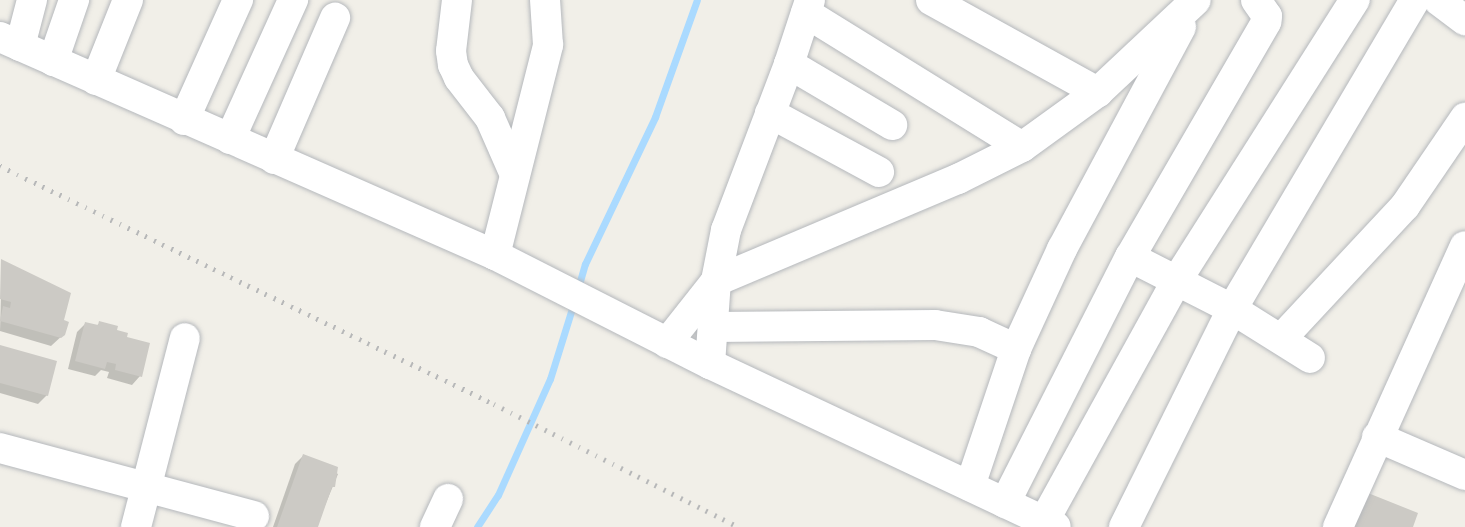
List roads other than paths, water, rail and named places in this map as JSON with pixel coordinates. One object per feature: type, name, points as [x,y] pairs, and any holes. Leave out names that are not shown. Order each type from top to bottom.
[{"type":"street","points":[[32,0],[10,41],[184,120],[495,255],[667,343],[1050,524],[1176,280],[1355,0]]},
{"type":"street","points":[[53,61],[74,0]]},
{"type":"street","points":[[96,80],[128,0]]},
{"type":"street","points":[[184,120],[238,0]]},
{"type":"street","points":[[230,139],[293,0]]},
{"type":"street","points":[[457,0],[451,51],[453,65],[459,78],[490,118],[515,175]]},
{"type":"street","points":[[495,255],[548,45],[545,0]]},
{"type":"street","points":[[931,0],[1098,92]]},
{"type":"street","points":[[1005,503],[1130,256],[1266,22],[1267,16],[1256,0]]},
{"type":"street","points":[[1124,527],[1232,309],[1414,0]]},
{"type":"street","points":[[1438,0],[1465,20]]},
{"type":"street","points":[[667,343],[717,281],[958,179],[1022,147],[1098,92],[1188,2]]},
{"type":"street","points":[[970,486],[1016,349],[1062,249],[1188,2]]},
{"type":"street","points":[[710,363],[717,281],[726,230],[789,64],[808,7],[1022,147]]},
{"type":"street","points":[[274,159],[335,18]]},
{"type":"street","points":[[789,64],[892,125]]},
{"type":"street","points":[[770,112],[879,172]]},
{"type":"street","points":[[1281,339],[1405,206],[1465,118]]},
{"type":"street","points":[[1130,256],[1232,309],[1310,358]]},
{"type":"street","points":[[1338,527],[1377,437],[1461,261]]},
{"type":"street","points":[[713,327],[934,325],[979,332],[1016,349]]},
{"type":"street","points":[[136,527],[148,488],[185,338]]},
{"type":"street","points":[[1377,437],[1465,475]]},
{"type":"street","points":[[0,448],[254,516]]},
{"type":"street","points":[[435,527],[448,499]]},
{"type":"waterway","points":[[578,288],[585,264],[655,117],[697,0]]},
{"type":"waterway","points":[[477,527],[498,495],[550,379],[574,302]]},
{"type":"railway","points":[[0,166],[494,404],[739,527]]}]
